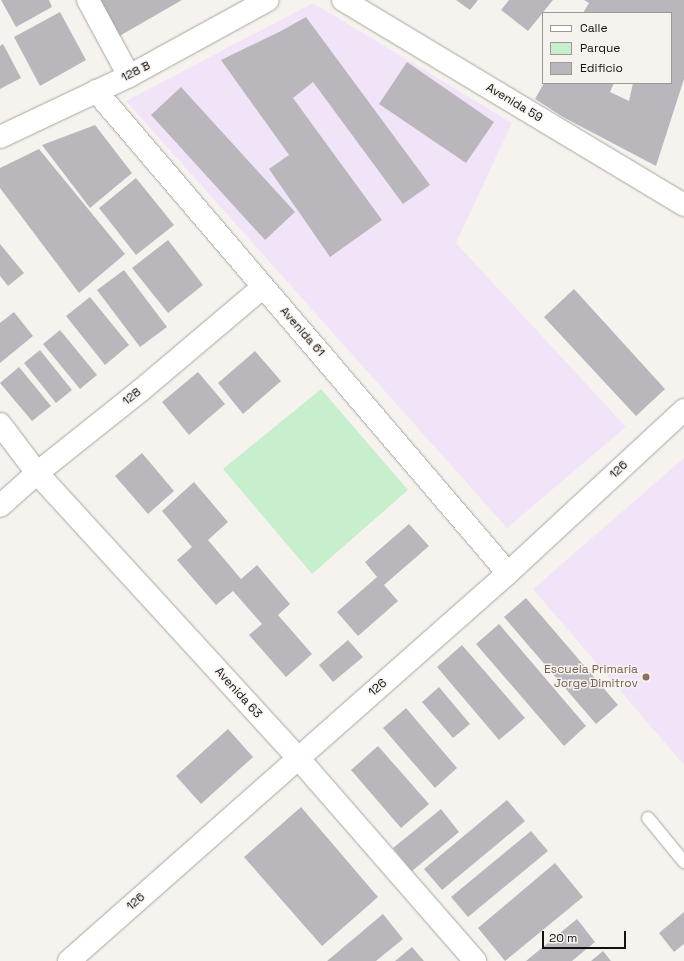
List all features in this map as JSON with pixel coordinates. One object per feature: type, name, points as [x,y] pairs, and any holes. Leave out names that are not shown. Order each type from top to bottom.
[{"type":"street","points":[[88,0],[129,76]]},
{"type":"street","name":"128 B","points":[[0,137],[129,76],[268,0]]},
{"type":"street","name":"Avenida 59","points":[[343,0],[684,205]]},
{"type":"street","name":"Avenida 61","points":[[96,91],[508,573]]},
{"type":"street","name":"128","points":[[0,506],[37,473],[140,391],[263,287]]},
{"type":"street","name":"126","points":[[69,961],[508,573],[684,410]]},
{"type":"street","name":"Avenida 63","points":[[0,424],[37,473],[298,759],[475,961]]},
{"type":"lane","points":[[648,818],[684,862]]},
{"type":"shaded area","points":[[313,3],[512,123],[456,243],[626,427],[507,528],[126,101]]},
{"type":"shaded area","name":"Escuela Primaria Jorge Dimitrov","points":[[684,458],[684,765],[533,589]]},
{"type":"green space","points":[[321,389],[408,490],[312,574],[223,469]]},
{"type":"building","points":[[1,0],[49,0],[52,7],[16,27]]},
{"type":"building","points":[[94,0],[182,0],[116,38]]},
{"type":"building","points":[[456,0],[478,0],[470,10]]},
{"type":"building","points":[[509,0],[553,0],[528,31],[501,10]]},
{"type":"building","points":[[584,0],[684,0],[684,79],[656,166],[563,117],[535,99],[543,84],[614,84],[610,92],[629,101],[633,84],[672,84],[672,12],[584,12],[589,3]]},
{"type":"building","points":[[60,12],[86,60],[40,86],[14,37]]},
{"type":"building","points":[[306,17],[430,185],[403,204],[313,82],[293,98],[382,220],[330,257],[269,169],[289,155],[221,60]]},
{"type":"building","points":[[3,44],[21,78],[0,89],[0,46]]},
{"type":"building","points":[[407,62],[494,122],[466,163],[379,104]]},
{"type":"building","points":[[181,87],[295,212],[265,240],[151,115]]},
{"type":"building","points":[[95,125],[132,173],[90,208],[42,145]]},
{"type":"building","points":[[39,149],[125,254],[79,293],[0,188],[0,168]]},
{"type":"building","points":[[136,178],[174,225],[136,255],[99,208]]},
{"type":"building","points":[[168,240],[203,285],[168,313],[132,268]]},
{"type":"building","points":[[0,244],[24,273],[8,286],[0,276]]},
{"type":"building","points":[[124,270],[167,327],[140,347],[97,290]]},
{"type":"building","points":[[574,289],[665,389],[636,416],[544,317]]},
{"type":"building","points":[[90,297],[129,345],[105,365],[66,316]]},
{"type":"building","points":[[14,312],[33,336],[0,363],[0,323]]},
{"type":"building","points":[[60,330],[97,375],[80,389],[43,344]]},
{"type":"building","points":[[40,350],[72,390],[56,403],[24,363]]},
{"type":"building","points":[[255,351],[281,381],[243,414],[218,383]]},
{"type":"building","points":[[19,367],[51,406],[32,421],[0,383]]},
{"type":"building","points":[[198,372],[225,404],[189,435],[162,402]]},
{"type":"building","points":[[142,453],[174,491],[148,514],[115,476]]},
{"type":"building","points":[[194,482],[228,522],[208,540],[241,579],[257,565],[290,604],[278,615],[312,654],[286,677],[249,635],[262,624],[233,591],[216,605],[177,560],[192,547],[162,511]]},
{"type":"building","points":[[409,524],[429,546],[384,585],[398,601],[358,636],[337,612],[377,577],[365,562]]},
{"type":"building","points":[[526,598],[618,705],[596,724],[504,617]]},
{"type":"building","points":[[499,624],[586,726],[564,746],[476,644]]},
{"type":"building","points":[[348,640],[363,657],[333,682],[319,665]]},
{"type":"building","points":[[462,645],[525,718],[499,740],[437,667]]},
{"type":"building","points":[[439,687],[470,724],[453,738],[422,702]]},
{"type":"building","points":[[406,708],[457,768],[435,788],[383,728]]},
{"type":"building","points":[[228,729],[253,757],[201,804],[176,776]]},
{"type":"building","points":[[378,746],[429,804],[401,828],[351,770]]},
{"type":"building","points":[[507,800],[525,821],[442,890],[424,869]]},
{"type":"building","points":[[301,807],[378,897],[322,946],[244,857]]},
{"type":"building","points":[[441,809],[459,832],[412,871],[393,848]]},
{"type":"building","points":[[531,831],[548,851],[468,917],[451,897]]},
{"type":"building","points":[[555,863],[583,897],[505,961],[478,928]]},
{"type":"building","points":[[684,912],[684,944],[674,952],[659,933]]},
{"type":"building","points":[[383,914],[403,939],[376,961],[327,961]]},
{"type":"building","points":[[577,919],[595,942],[572,961],[526,961]]},
{"type":"building","points":[[412,947],[424,961],[395,961]]},
{"type":"building","points":[[603,951],[611,961],[591,961]]},
{"type":"place","name":"Escuela Primaria Jorge Dimitrov","points":[[646,677]]}]
